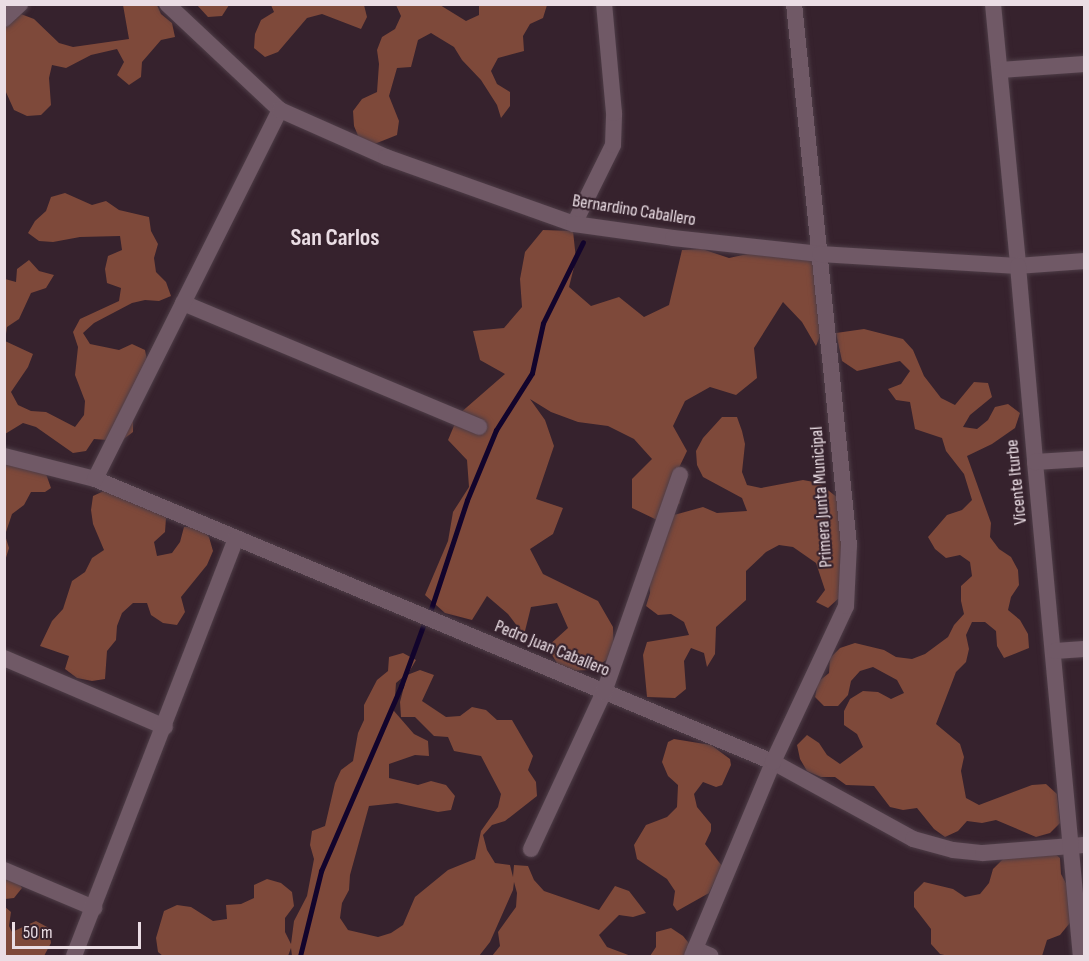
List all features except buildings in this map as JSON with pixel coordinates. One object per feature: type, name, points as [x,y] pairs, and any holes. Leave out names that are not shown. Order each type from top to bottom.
[{"type":"street","points":[[4,20],[20,4]]},
{"type":"street","name":"Bernardino Caballero","points":[[167,4],[280,110],[386,157],[574,224],[673,238],[820,254],[1018,266],[1084,261]]},
{"type":"street","points":[[574,224],[613,145],[614,113],[604,4]]},
{"type":"street","name":"Primera Junta Municipal","points":[[699,954],[773,762],[846,606],[849,545],[794,4]]},
{"type":"street","name":"Vicente Iturbe","points":[[993,4],[1054,651],[1078,845],[1082,957]]},
{"type":"street","points":[[1000,70],[1084,64]]},
{"type":"street","points":[[95,479],[280,110]]},
{"type":"street","points":[[183,303],[479,427]]},
{"type":"street","name":"Pedro Juan Caballero","points":[[4,456],[95,479],[773,762],[913,839],[953,850],[983,853],[1078,845]]},
{"type":"street","points":[[1035,462],[1084,459]]},
{"type":"street","points":[[531,849],[604,692],[680,476]]},
{"type":"street","points":[[74,957],[237,539]]},
{"type":"street","points":[[1054,651],[1084,649]]},
{"type":"street","points":[[4,658],[165,728]]},
{"type":"street","points":[[4,870],[94,908]]},
{"type":"shaded area","points":[[123,5],[157,5],[161,14],[172,23],[175,37],[161,40],[142,62],[141,77],[129,85],[117,75],[124,62],[117,49],[91,55],[66,68],[52,65],[49,78],[51,105],[41,115],[27,116],[14,110],[5,90],[5,8],[34,19],[59,43],[73,47],[129,39]]},
{"type":"shaded area","points":[[197,5],[229,5],[222,16],[208,17]]},
{"type":"shaded area","points":[[271,5],[364,5],[367,17],[361,29],[322,14],[307,18],[278,52],[265,57],[254,48],[255,34],[261,20],[274,12]]},
{"type":"shaded area","points":[[396,5],[440,5],[466,21],[479,15],[479,5],[547,5],[543,18],[530,24],[523,36],[524,51],[498,58],[491,71],[497,84],[510,92],[510,106],[501,118],[497,105],[481,80],[462,60],[454,47],[431,33],[418,40],[411,67],[397,68],[389,96],[399,121],[397,135],[372,145],[359,138],[354,126],[353,111],[362,99],[377,92],[379,64],[377,50],[382,37],[395,29],[401,16]]},
{"type":"shaded area","points":[[65,193],[92,205],[106,201],[119,210],[149,217],[151,231],[158,244],[154,258],[156,272],[166,282],[171,296],[159,301],[145,300],[132,303],[94,323],[83,333],[90,344],[119,350],[132,344],[145,350],[148,365],[133,418],[133,432],[121,441],[94,439],[86,451],[73,453],[36,427],[23,423],[5,434],[5,341],[33,354],[28,367],[11,392],[18,405],[31,411],[46,412],[75,427],[84,415],[85,401],[75,375],[78,347],[73,332],[80,319],[119,301],[121,288],[107,283],[105,269],[108,256],[122,250],[120,236],[80,237],[53,242],[39,241],[28,233],[35,221],[46,211],[51,197]]},
{"type":"shaded area","points":[[543,230],[573,231],[576,259],[569,287],[591,306],[619,297],[644,317],[669,305],[682,250],[702,249],[729,258],[789,245],[815,262],[827,319],[816,346],[802,322],[783,302],[754,348],[757,378],[736,395],[710,387],[685,401],[673,426],[687,451],[675,476],[680,503],[657,520],[632,508],[632,479],[652,459],[634,439],[608,426],[578,422],[551,412],[530,399],[545,420],[554,446],[536,499],[563,508],[553,534],[530,549],[543,574],[598,601],[613,627],[614,655],[591,670],[562,671],[547,647],[568,628],[557,603],[531,607],[524,635],[508,614],[487,596],[472,620],[445,613],[425,595],[448,541],[453,512],[469,487],[467,460],[448,440],[459,414],[505,374],[480,360],[473,331],[504,328],[522,307],[520,279],[525,252]]},
{"type":"shaded area","points":[[29,260],[39,271],[54,275],[46,288],[31,293],[19,319],[7,327],[5,341],[5,279],[16,282],[17,269]]},
{"type":"shaded area","points":[[864,329],[903,339],[913,350],[924,376],[941,398],[955,405],[974,382],[988,383],[992,397],[970,415],[963,427],[977,429],[988,420],[995,407],[1008,404],[1020,413],[1015,428],[992,444],[967,456],[991,523],[990,537],[999,549],[1011,557],[1018,570],[1019,585],[1011,597],[1008,610],[1020,620],[1028,634],[1029,648],[1004,658],[997,646],[996,631],[985,622],[972,622],[966,635],[969,649],[966,662],[956,672],[936,724],[960,744],[964,757],[961,771],[966,798],[979,805],[1032,785],[1046,784],[1057,794],[1060,823],[1050,833],[1036,837],[996,820],[982,823],[967,821],[958,831],[945,837],[934,829],[917,808],[903,810],[890,807],[874,786],[846,785],[835,777],[821,777],[807,771],[800,759],[797,745],[807,735],[819,743],[827,755],[840,764],[863,747],[857,734],[844,725],[844,711],[850,699],[863,691],[878,692],[891,699],[904,693],[897,680],[873,667],[860,671],[851,681],[848,695],[838,706],[824,706],[815,697],[818,682],[829,673],[830,658],[840,648],[855,643],[884,650],[896,657],[912,659],[925,654],[948,637],[954,625],[964,614],[961,586],[972,576],[970,562],[960,555],[946,558],[935,549],[928,537],[947,515],[962,510],[972,500],[964,474],[946,451],[942,438],[915,429],[910,402],[896,400],[888,389],[901,384],[910,371],[900,361],[857,371],[842,361],[836,333]]},
{"type":"shaded area","points":[[722,417],[737,417],[745,444],[742,472],[747,485],[761,488],[803,480],[819,483],[843,502],[839,598],[828,608],[816,602],[825,590],[816,563],[793,547],[779,545],[766,552],[746,571],[746,600],[716,627],[715,654],[707,667],[704,653],[691,648],[684,661],[686,689],[675,698],[647,697],[643,655],[647,642],[689,635],[684,622],[671,614],[658,615],[646,606],[650,593],[649,579],[674,515],[703,507],[717,513],[747,511],[742,498],[703,477],[697,465],[696,451],[703,438]]},
{"type":"shaded area","points":[[5,460],[46,474],[51,488],[45,492],[31,492],[24,505],[12,514],[5,535]]},
{"type":"shaded area","points":[[106,490],[157,506],[166,518],[165,532],[154,542],[157,556],[172,553],[180,542],[184,527],[199,527],[209,537],[213,551],[207,565],[181,597],[185,612],[177,625],[163,623],[151,615],[147,603],[133,603],[122,613],[117,626],[116,640],[107,651],[105,679],[92,681],[77,678],[65,669],[69,656],[40,646],[52,621],[63,609],[72,581],[85,572],[92,558],[104,550],[93,524],[91,510],[93,496]]},
{"type":"shaded area","points":[[5,535],[9,548],[5,561]]},
{"type":"shaded area","points":[[403,653],[416,660],[409,672],[396,683],[394,711],[414,734],[428,741],[429,756],[415,755],[389,764],[389,778],[418,785],[431,781],[446,785],[455,796],[451,810],[438,812],[397,803],[369,806],[350,875],[349,890],[342,903],[340,918],[348,930],[378,937],[391,933],[403,925],[415,897],[448,870],[475,859],[481,831],[498,807],[501,794],[481,756],[454,751],[448,737],[434,736],[415,717],[401,717],[400,702],[407,675],[420,670],[434,675],[422,701],[446,717],[460,716],[472,707],[486,710],[497,720],[512,720],[533,756],[528,770],[536,782],[537,796],[505,821],[492,825],[483,835],[487,850],[495,863],[510,865],[513,877],[514,865],[528,866],[534,880],[544,891],[599,910],[615,886],[629,891],[646,913],[633,917],[619,915],[599,935],[607,947],[631,956],[492,956],[500,946],[498,932],[516,907],[517,893],[514,882],[513,890],[490,942],[479,956],[292,956],[291,948],[288,956],[163,956],[158,952],[156,938],[164,911],[177,905],[191,907],[213,921],[227,919],[226,905],[241,904],[254,898],[254,885],[267,879],[281,883],[292,892],[294,906],[285,918],[285,932],[291,944],[294,921],[307,896],[314,859],[310,845],[312,831],[325,826],[335,783],[341,770],[353,761],[358,733],[364,720],[364,705],[377,680],[388,671],[389,657]]},
{"type":"shaded area","points":[[674,739],[711,745],[730,759],[731,765],[722,785],[716,787],[703,782],[694,794],[697,807],[711,824],[711,831],[705,844],[722,866],[709,893],[677,911],[673,905],[675,891],[667,879],[637,859],[634,845],[646,825],[667,817],[677,807],[678,785],[668,776],[662,762],[668,742]]},
{"type":"shaded area","points":[[1049,849],[1060,858],[1061,874],[1075,900],[1078,913],[1060,935],[1047,940],[1042,956],[949,956],[940,954],[931,944],[931,929],[914,907],[914,892],[924,882],[953,889],[965,897],[980,894],[989,883],[993,869],[1005,857]]},
{"type":"shaded area","points":[[5,877],[14,877],[22,888],[14,898],[5,899]]},
{"type":"shaded area","points":[[4,906],[11,912],[9,926],[12,932],[36,921],[49,928],[51,943],[44,956],[5,956]]},
{"type":"shaded area","points":[[671,928],[683,936],[692,947],[691,956],[650,956],[656,947],[656,932]]},
{"type":"waterway","points":[[429,615],[467,500],[496,430],[532,373],[543,323],[583,242]]},
{"type":"waterway","points":[[300,956],[321,871],[401,686],[424,623]]},
{"type":"district","name":"San Carlos","points":[[335,238]]}]
